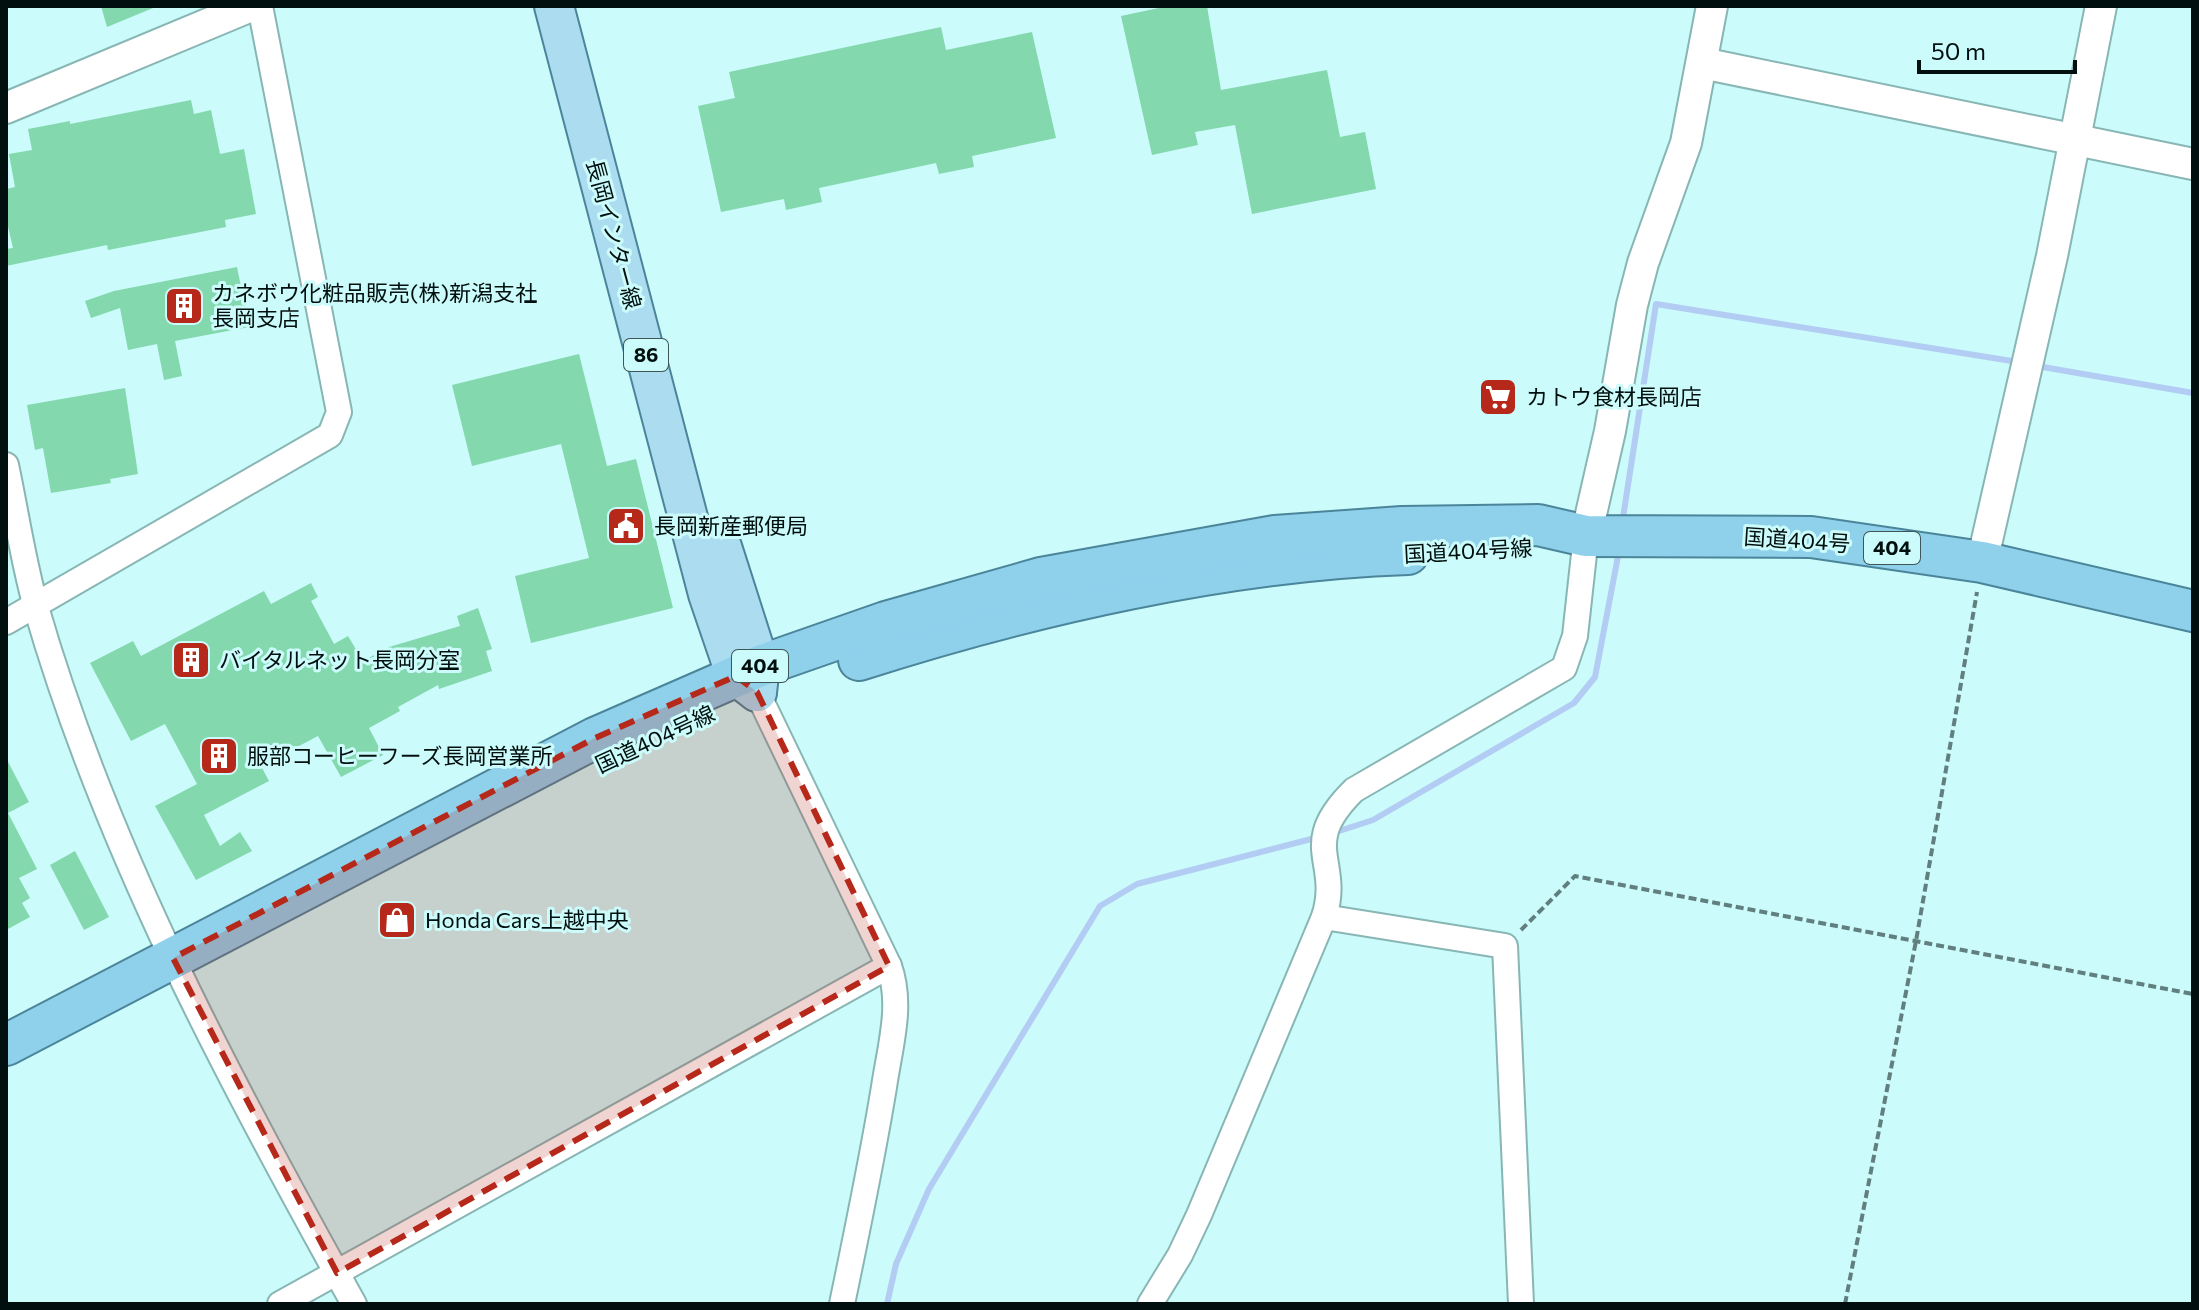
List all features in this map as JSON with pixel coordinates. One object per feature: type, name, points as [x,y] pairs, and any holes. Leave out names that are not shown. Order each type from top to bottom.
[{"type":"highway","name":"国道404号線","points":[[6,1072],[179,970],[595,738],[886,622],[1041,578],[1259,538],[1402,527],[1538,525],[1586,536]]},
{"type":"highway","name":"国道404号","points":[[1586,536],[1811,537],[1982,562],[2193,611]]},
{"type":"highway","name":"国道404号線","points":[[6,1045],[179,970]]},
{"type":"main road","name":"長岡インター線","points":[[554,6],[708,594],[751,678]]},
{"type":"main road","name":"長岡インター線","points":[[581,6],[732,585],[751,678]]},
{"type":"street","points":[[6,108],[251,6]]},
{"type":"street","points":[[6,622],[330,435],[339,412],[260,6]]},
{"type":"street","points":[[1150,1304],[1180,1255],[1199,1215],[1324,917],[1330,899],[1321,847],[1336,808],[1354,790],[1564,668],[1575,636],[1586,536],[1610,431],[1632,305],[1643,263],[1679,170],[1712,6]]},
{"type":"street","points":[[1982,562],[2052,256],[2101,6]]},
{"type":"street","points":[[1702,63],[2193,164]]},
{"type":"street","points":[[6,465],[36,606],[95,775],[150,914],[354,1304]]},
{"type":"street","points":[[751,678],[896,986],[896,1010],[875,1142],[842,1304]]},
{"type":"street","points":[[1324,917],[1505,946],[1521,1304]]},
{"type":"street","points":[[280,1304],[889,966]]},
{"type":"path","points":[[1845,1304],[1916,941],[1982,562]]},
{"type":"path","points":[[1505,946],[1575,876],[2193,994]]},
{"type":"highlighted area","points":[[736,676],[757,692],[889,966],[337,1273],[173,958],[595,738]]},
{"type":"building","points":[[101,6],[158,6],[107,27]]},
{"type":"building","points":[[1168,6],[1207,6],[1221,90],[1327,70],[1340,137],[1365,132],[1376,189],[1252,214],[1235,125],[1195,132],[1198,145],[1152,155],[1121,16]]},
{"type":"building","points":[[941,27],[946,50],[1032,32],[1056,138],[972,156],[974,167],[939,174],[936,163],[819,188],[822,202],[786,210],[784,199],[721,212],[698,106],[735,98],[729,72]]},
{"type":"building","points":[[191,100],[194,114],[211,110],[220,154],[244,149],[256,214],[225,220],[226,227],[108,250],[107,245],[6,266],[6,249],[13,248],[6,218],[6,189],[15,187],[9,154],[32,150],[28,129],[70,121],[70,124]]},
{"type":"building","name":"カネボウ化粧品販売(株)新潟支社 長岡支店","points":[[237,267],[249,327],[175,341],[182,376],[164,380],[157,344],[128,350],[120,308],[91,318],[85,301],[114,291]]},
{"type":"building","points":[[579,354],[607,466],[636,459],[673,608],[531,643],[515,576],[589,558],[561,444],[472,466],[452,385]]},
{"type":"building","points":[[125,388],[138,474],[110,479],[111,483],[51,493],[43,448],[35,450],[27,405]]},
{"type":"building","points":[[311,583],[318,597],[311,601],[334,644],[348,636],[363,661],[389,647],[460,626],[457,616],[478,608],[492,649],[486,651],[492,671],[439,689],[438,685],[398,707],[400,711],[369,728],[383,755],[341,777],[318,736],[261,766],[269,781],[204,815],[220,846],[240,832],[252,851],[196,880],[155,806],[197,784],[165,724],[131,741],[90,663],[133,641],[141,656],[264,591],[271,604]]},
{"type":"building","points":[[6,758],[29,802],[8,813],[37,869],[19,878],[30,898],[22,903],[30,917],[6,930]]},
{"type":"building","points":[[75,851],[109,917],[84,930],[50,865]]},
{"type":"waterway","points":[[1622,524],[1656,304],[2018,362]]},
{"type":"waterway","points":[[2037,366],[2193,393]]},
{"type":"waterway","points":[[1333,833],[1373,820],[1574,703],[1595,677],[1619,551]]},
{"type":"waterway","points":[[887,1304],[896,1264],[929,1189],[1100,906],[1137,884],[1319,837]]},
{"type":"place","name":"カネボウ化粧品販売(株)新潟支社 長岡支店","points":[[184,306]]},
{"type":"place","name":"カトウ食材長岡店","points":[[1498,397]]},
{"type":"place","name":"長岡新産郵便局","points":[[626,526]]},
{"type":"place","name":"バイタルネット長岡分室","points":[[191,660]]},
{"type":"place","name":"服部コーヒーフーズ長岡営業所","points":[[219,756]]},
{"type":"place","name":"Honda Cars上越中央","points":[[397,920]]}]
